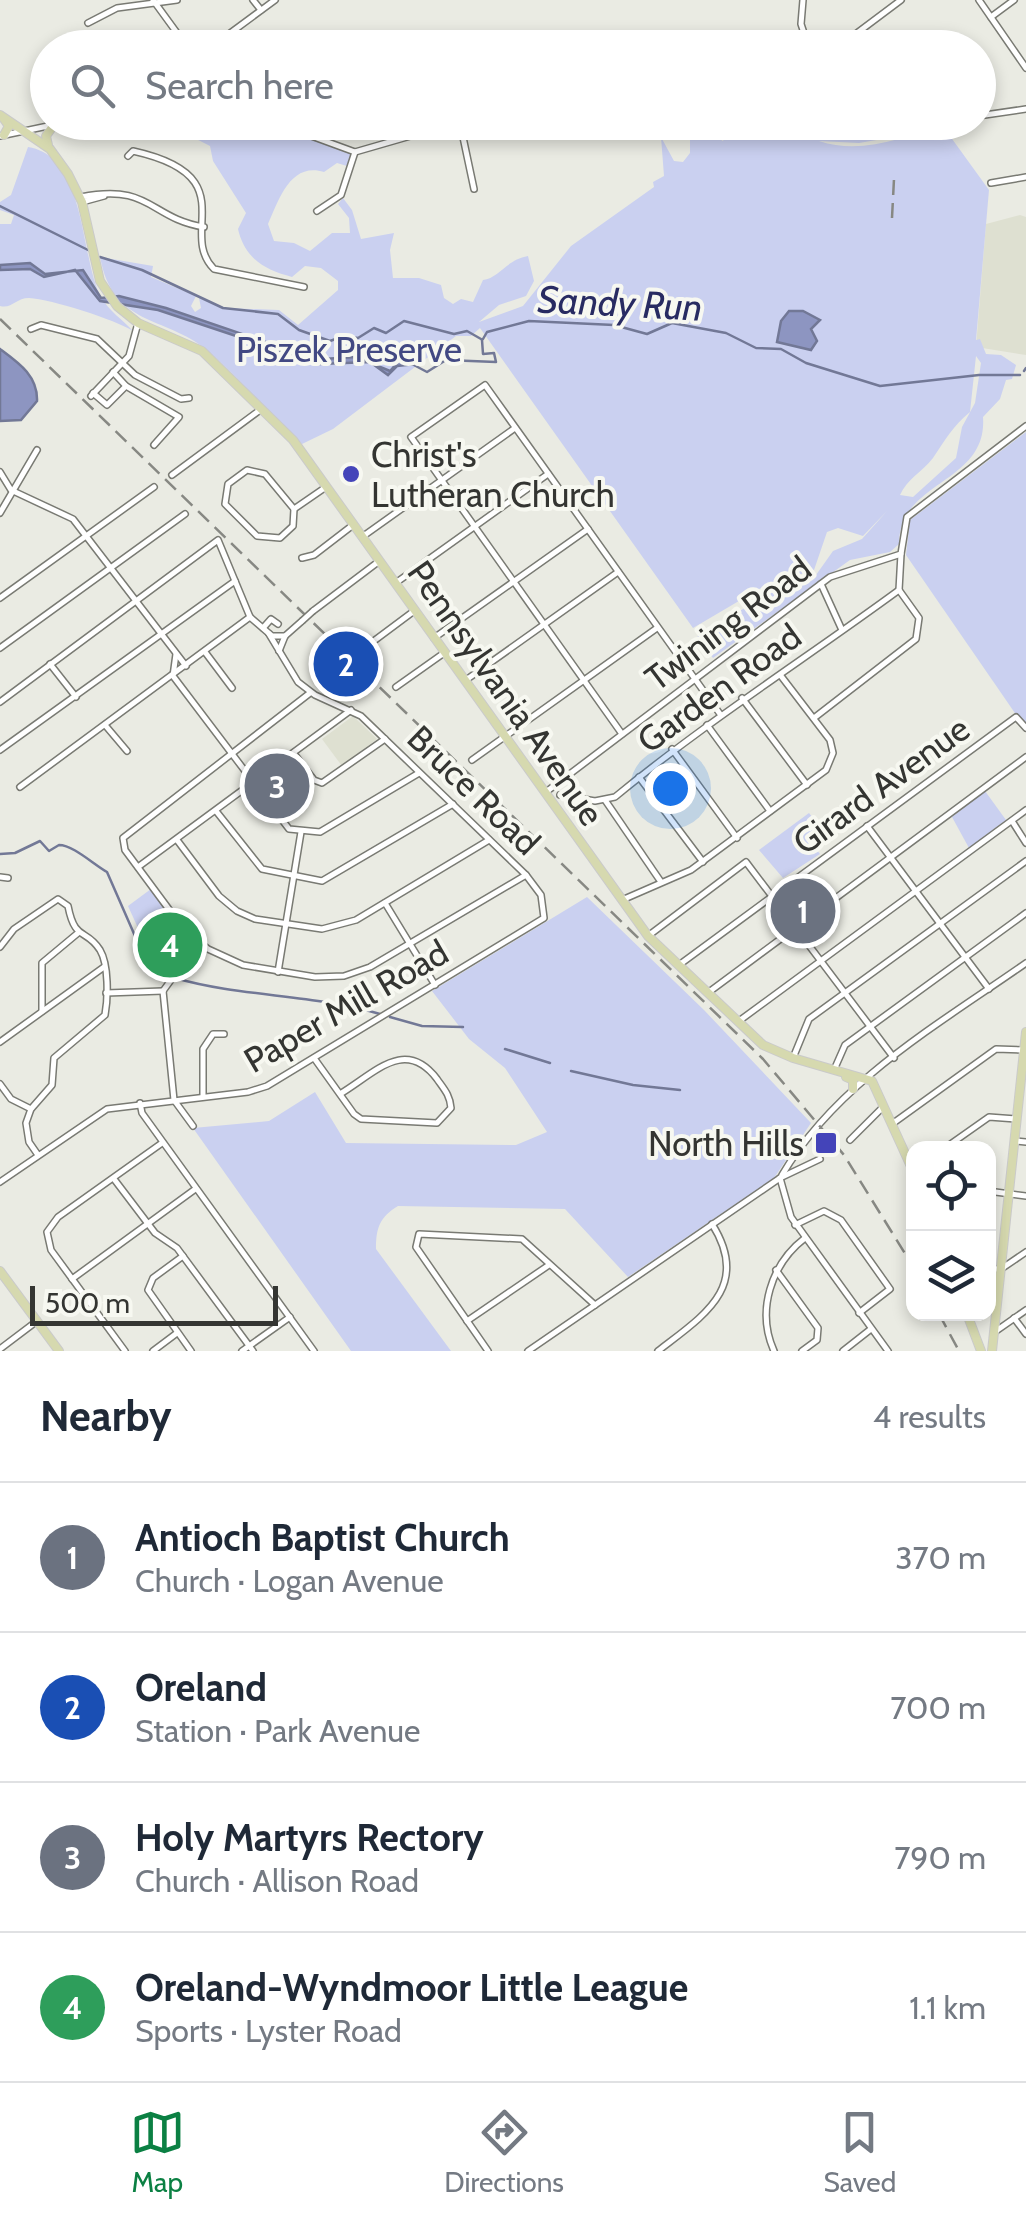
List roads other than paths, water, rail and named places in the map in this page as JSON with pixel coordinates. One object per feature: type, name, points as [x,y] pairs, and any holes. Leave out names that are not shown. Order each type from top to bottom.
[{"type":"main road","name":"Pennsylvania Avenue","points":[[0,115],[28,132]]},
{"type":"main road","points":[[0,115],[9,126],[2,136]]},
{"type":"main road","name":"Pennsylvania Avenue","points":[[38,140],[50,149],[81,200],[94,263],[113,302],[138,322],[202,351],[262,408],[326,486],[648,936],[763,1044],[792,1058],[867,1079]]},
{"type":"main road","points":[[47,140],[50,149]]},
{"type":"main road","points":[[992,1351],[1026,1032]]},
{"type":"main road","points":[[834,1070],[853,1080],[853,1089]]},
{"type":"main road","points":[[867,1079],[884,1105],[906,1156]]},
{"type":"main road","points":[[0,1271],[59,1351]]},
{"type":"main road","points":[[969,1321],[982,1351]]},
{"type":"street","points":[[88,24],[117,8],[177,0]]},
{"type":"street","points":[[254,0],[261,10]]},
{"type":"street","points":[[234,30],[275,0]]},
{"type":"street","points":[[803,0],[803,30]]},
{"type":"street","points":[[861,30],[901,0]]},
{"type":"street","points":[[979,0],[1026,68]]},
{"type":"street","points":[[991,18],[1014,0]]},
{"type":"street","points":[[154,2],[175,30]]},
{"type":"street","points":[[996,114],[1026,110]]},
{"type":"street","points":[[2,136],[28,132]]},
{"type":"street","points":[[322,140],[355,152],[397,140]]},
{"type":"street","points":[[464,140],[474,189]]},
{"type":"street","points":[[128,156],[133,152],[156,156],[185,172],[201,196],[203,251],[214,268],[304,287]]},
{"type":"street","points":[[317,211],[341,195],[355,152]]},
{"type":"street","points":[[991,183],[1026,177]]},
{"type":"street","points":[[81,200],[112,194],[134,195],[184,224],[204,227]]},
{"type":"street","points":[[126,386],[107,406],[92,394],[123,363],[138,322]]},
{"type":"street","points":[[31,329],[41,326],[90,337],[142,379],[181,399],[189,398]]},
{"type":"street","points":[[135,335],[148,327]]},
{"type":"street","points":[[114,372],[126,386],[178,416],[154,445]]},
{"type":"street","points":[[622,734],[410,437],[485,385],[720,714]]},
{"type":"street","points":[[172,475],[262,408]]},
{"type":"street","points":[[814,718],[914,642],[920,618],[899,590],[907,517],[1026,426]]},
{"type":"street","points":[[362,538],[516,428]]},
{"type":"street","points":[[0,513],[37,450]]},
{"type":"street","points":[[294,509],[269,477],[256,470],[230,482],[224,493],[230,511],[267,540],[280,538],[292,528],[294,509],[326,486]]},
{"type":"street","points":[[0,472],[11,490],[73,518],[186,666]]},
{"type":"street","points":[[394,584],[548,474]]},
{"type":"street","points":[[0,598],[154,487]]},
{"type":"street","points":[[0,648],[185,514]]},
{"type":"street","points":[[302,558],[314,555],[353,525]]},
{"type":"street","points":[[434,638],[588,529]]},
{"type":"street","points":[[0,702],[218,540],[250,617],[269,634],[285,636]]},
{"type":"street","name":"Twining Road","points":[[543,794],[821,584],[840,572],[900,554]]},
{"type":"street","points":[[279,654],[285,636],[378,561]]},
{"type":"street","points":[[463,682],[618,572]]},
{"type":"street","points":[[0,750],[235,580]]},
{"type":"street","points":[[821,584],[842,630]]},
{"type":"street","name":"Garden Road","points":[[605,800],[742,698],[781,676],[899,590]]},
{"type":"street","points":[[355,655],[414,612]]},
{"type":"street","points":[[20,786],[250,617]]},
{"type":"street","points":[[262,628],[271,619],[278,624]]},
{"type":"street","points":[[472,760],[658,628]]},
{"type":"street","name":"Bruce Road","points":[[269,634],[289,673],[310,693],[352,710],[526,875],[539,892],[545,915]]},
{"type":"street","points":[[205,652],[232,688]]},
{"type":"street","points":[[396,686],[444,653]]},
{"type":"street","points":[[176,654],[173,676],[282,823],[301,832],[324,830],[420,772]]},
{"type":"street","points":[[50,664],[76,696]]},
{"type":"street","points":[[620,902],[703,862],[826,770],[832,752],[830,740],[781,676]]},
{"type":"street","points":[[310,693],[122,840],[138,867],[198,943],[236,963],[278,972],[344,976],[370,967],[526,875]]},
{"type":"street","points":[[742,698],[807,785]]},
{"type":"street","points":[[138,867],[352,710]]},
{"type":"street","name":"Girard Avenue","points":[[679,965],[1016,717],[1026,728]]},
{"type":"street","points":[[105,724],[127,750]]},
{"type":"street","points":[[706,724],[770,811]]},
{"type":"street","points":[[294,754],[314,780],[322,782],[385,739]]},
{"type":"street","points":[[672,749],[737,838]]},
{"type":"street","points":[[709,992],[1026,757]]},
{"type":"street","points":[[639,777],[703,862]]},
{"type":"street","points":[[555,786],[560,795]]},
{"type":"street","points":[[560,795],[605,800],[661,882]]},
{"type":"street","points":[[551,805],[560,795]]},
{"type":"street","points":[[216,812],[259,868],[318,880],[334,877],[453,804]]},
{"type":"street","points":[[739,1021],[1026,810]]},
{"type":"street","points":[[1012,821],[1026,843]]},
{"type":"street","points":[[866,826],[989,989]]},
{"type":"street","points":[[278,972],[301,832]]},
{"type":"street","points":[[177,840],[232,907],[249,916],[286,924],[334,928],[490,840]]},
{"type":"street","points":[[648,936],[746,862],[894,1058]]},
{"type":"street","points":[[792,1058],[806,1023],[1026,862]]},
{"type":"street","points":[[0,947],[14,929],[49,902],[63,901],[78,933],[98,948],[104,967],[102,1019],[56,1054],[50,1089],[31,1109],[26,1133],[38,1155]]},
{"type":"street","points":[[386,902],[435,985]]},
{"type":"street","points":[[834,1070],[842,1047],[1026,912]]},
{"type":"street","name":"Paper Mill Road","points":[[0,1182],[107,1108],[258,1090],[545,915]]},
{"type":"street","points":[[42,1011],[42,963],[78,933]]},
{"type":"street","points":[[193,1126],[174,1100],[162,991],[198,943]]},
{"type":"street","points":[[780,1178],[806,1139],[853,1089],[1026,963]]},
{"type":"street","points":[[0,1042],[104,967]]},
{"type":"street","points":[[106,993],[162,991]]},
{"type":"street","points":[[203,1096],[204,1044],[213,1034],[224,1034]]},
{"type":"street","points":[[892,1124],[996,1049],[1024,1050]]},
{"type":"street","points":[[314,1058],[354,1114],[364,1120],[437,1123],[448,1115],[451,1100],[425,1063],[406,1056],[340,1094]]},
{"type":"street","points":[[0,1087],[31,1109]]},
{"type":"street","points":[[140,1103],[194,1190],[314,1351]]},
{"type":"street","points":[[850,1140],[884,1105]]},
{"type":"street","points":[[954,1141],[989,1116],[1016,1119]]},
{"type":"street","points":[[1014,1140],[1026,1142]]},
{"type":"street","points":[[125,1351],[51,1250],[47,1232],[51,1223],[162,1143]]},
{"type":"street","points":[[528,1351],[780,1178],[820,1158]]},
{"type":"street","points":[[114,1178],[148,1224],[182,1256],[251,1348]]},
{"type":"street","points":[[780,1178],[796,1225],[888,1351]]},
{"type":"street","points":[[72,1278],[194,1190]]},
{"type":"street","points":[[996,1192],[1026,1196]]},
{"type":"street","points":[[796,1225],[824,1211],[841,1220],[890,1289],[860,1312]]},
{"type":"street","points":[[658,1351],[708,1311],[723,1288],[727,1258],[712,1224]]},
{"type":"street","points":[[488,1351],[415,1240],[422,1234],[518,1238],[595,1305]]},
{"type":"street","points":[[774,1351],[766,1317],[776,1270],[784,1256],[805,1238]]},
{"type":"street","points":[[996,1269],[1026,1252]]},
{"type":"street","points":[[182,1256],[153,1278],[148,1288],[191,1351]]},
{"type":"street","points":[[467,1321],[548,1265]]},
{"type":"street","points":[[776,1270],[818,1328],[817,1340],[802,1351]]},
{"type":"street","points":[[993,1333],[1026,1310]]},
{"type":"street","points":[[242,1351],[290,1317]]},
{"type":"street","points":[[1014,1318],[1026,1334]]},
{"type":"street","points":[[0,1349],[37,1322]]},
{"type":"street","points":[[843,1351],[872,1328]]},
{"type":"street","points":[[153,1351],[177,1333]]},
{"type":"waterway","points":[[0,206],[90,251]]},
{"type":"waterway","points":[[100,257],[142,270],[223,308],[278,314],[299,330],[330,341],[344,336],[358,338],[374,328],[386,333],[404,321],[454,334],[467,331],[481,339]]},
{"type":"waterway","name":"Sandy Run","points":[[483,339],[487,332],[529,321],[614,325],[647,334],[672,323],[726,333],[756,348],[781,349],[806,363],[880,386],[979,375],[1020,375]]},
{"type":"waterway","name":"Sandy Run","points":[[412,364],[427,372],[446,360],[496,362],[494,353],[483,354],[482,340]]},
{"type":"waterway","points":[[0,854],[15,853],[40,841],[49,851],[59,845],[70,848],[107,872],[142,952],[169,974]]},
{"type":"waterway","points":[[175,978],[380,1014]]},
{"type":"waterway","points":[[390,1017],[422,1026],[463,1027]]},
{"type":"waterway","points":[[505,1049],[550,1063]]},
{"type":"waterway","points":[[571,1071],[633,1085],[680,1090]]},
{"type":"railway","points":[[892,218],[894,179]]},
{"type":"railway","points":[[0,319],[763,1059],[844,1155],[906,1255]]},
{"type":"railway","points":[[943,1321],[959,1351]]},
{"type":"place","name":"Christ's Lutheran Church","points":[[351,474]]},
{"type":"place","name":"Oreland","points":[[346,664]]},
{"type":"place","name":"Holy Martyrs Rectory","points":[[277,786]]},
{"type":"place","name":"Antioch Baptist Church","points":[[803,911]]},
{"type":"place","name":"Oreland-Wyndmoor Little League","points":[[170,945]]},
{"type":"place","name":"North Hills","points":[[826,1143]]},
{"type":"park label","name":"Piszek Preserve","points":[[349,349]]}]
